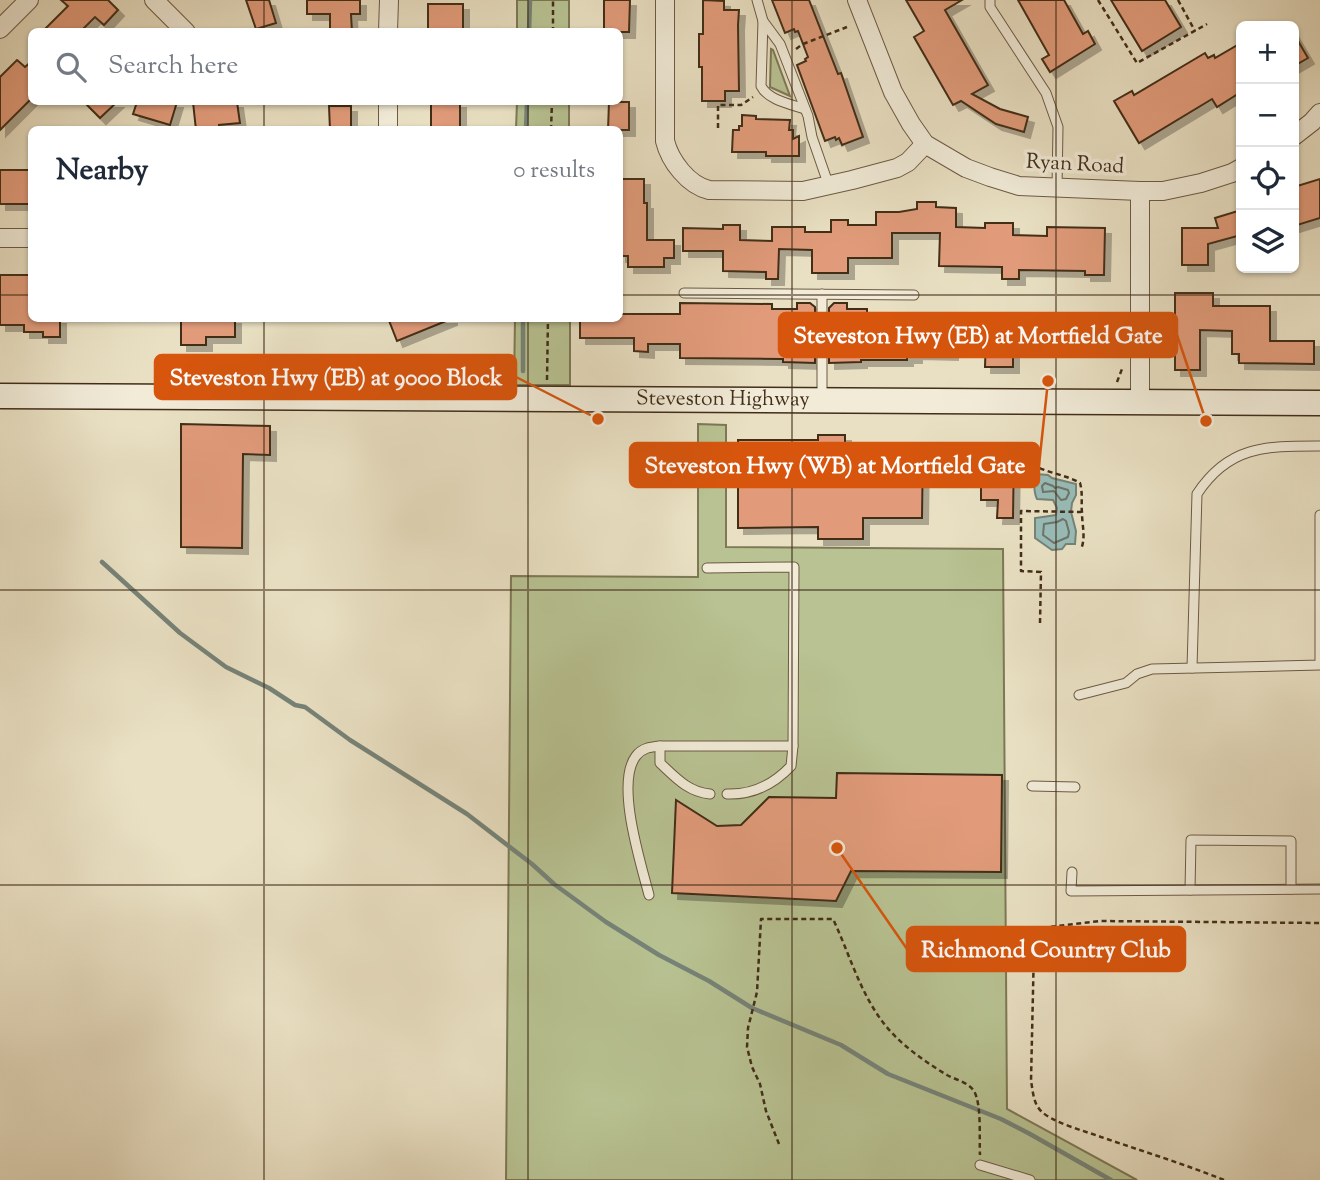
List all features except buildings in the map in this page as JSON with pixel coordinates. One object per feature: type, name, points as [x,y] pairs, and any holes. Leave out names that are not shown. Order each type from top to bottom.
[{"type":"main road","name":"Steveston Highway","points":[[0,396],[1320,403]]},
{"type":"street","points":[[0,29],[29,0]]},
{"type":"street","points":[[154,0],[182,28]]},
{"type":"street","points":[[388,28],[389,0]]},
{"type":"street","points":[[665,0],[667,147],[672,160],[695,184],[709,190],[803,191],[897,168],[908,162],[925,144]]},
{"type":"street","name":"Ryan Road","points":[[856,0],[893,92],[911,124],[925,144],[966,168],[1020,186],[1140,191],[1163,191],[1201,183],[1236,171]]},
{"type":"street","points":[[388,105],[388,126]]},
{"type":"street","points":[[1299,133],[1317,122]]},
{"type":"street","points":[[1140,191],[1140,402]]},
{"type":"street","points":[[0,238],[28,238]]},
{"type":"lane","points":[[757,0],[763,21],[762,90],[769,96],[804,109]]},
{"type":"lane","points":[[990,0],[990,7],[1046,93],[1058,127],[1057,188]]},
{"type":"lane","points":[[763,21],[780,44],[829,186]]},
{"type":"lane","points":[[684,293],[914,295]]},
{"type":"lane","points":[[822,294],[822,400]]},
{"type":"lane","points":[[1192,668],[1197,494],[1217,471],[1238,456],[1256,449],[1279,446],[1320,446]]},
{"type":"lane","points":[[1320,515],[1320,674]]},
{"type":"lane","points":[[708,568],[794,567],[791,766],[771,784],[752,791],[727,794]]},
{"type":"lane","points":[[1079,695],[1126,683],[1138,674],[1152,669],[1320,665]]},
{"type":"lane","points":[[649,895],[632,825],[628,794],[629,774],[635,757],[646,748],[660,747],[793,746]]},
{"type":"lane","points":[[660,747],[660,763],[686,787],[710,794]]},
{"type":"lane","points":[[1032,786],[1075,787]]},
{"type":"lane","points":[[1190,890],[1191,840],[1291,841],[1291,889]]},
{"type":"lane","points":[[1072,872],[1071,891],[1320,889]]},
{"type":"lane","points":[[980,1165],[1030,1180]]},
{"type":"path","points":[[553,0],[553,28]]},
{"type":"path","points":[[1098,0],[1137,63],[1207,24]]},
{"type":"path","points":[[1178,0],[1195,31]]},
{"type":"path","points":[[785,57],[803,44],[847,27]]},
{"type":"path","points":[[718,128],[718,105],[741,105],[762,90]]},
{"type":"path","points":[[551,126],[552,105]]},
{"type":"path","points":[[547,380],[548,322]]},
{"type":"path","points":[[1117,379],[1121,371]]},
{"type":"path","points":[[1024,450],[1028,461],[1036,466],[1080,483],[1084,538],[1081,549]]},
{"type":"path","points":[[1040,623],[1041,572],[1021,571],[1021,511],[1081,512]]},
{"type":"path","points":[[779,1144],[747,1047],[748,1028],[757,992],[761,919],[833,919],[863,990],[891,1032],[925,1061],[965,1083],[974,1091],[978,1104],[979,1142]]},
{"type":"path","points":[[1224,1180],[1086,1132],[1041,1112],[1034,1100],[1031,1081],[1034,947],[1037,934],[1049,927],[1100,921],[1320,923]]},
{"type":"green space","points":[[517,0],[569,0],[569,28],[517,28]]},
{"type":"green space","points":[[771,49],[773,50],[790,96],[770,87]]},
{"type":"green space","points":[[517,105],[569,105],[569,126],[516,126]]},
{"type":"green space","points":[[515,322],[570,322],[570,385],[514,385]]},
{"type":"green space","points":[[698,424],[726,425],[726,547],[1003,549],[1007,1109],[1137,1180],[506,1180],[511,576],[698,577]]},
{"type":"water","points":[[1036,474],[1076,484],[1071,512],[1076,531],[1075,544],[1066,544],[1062,549],[1052,550],[1035,538],[1035,518],[1056,515],[1057,508],[1053,500],[1037,499],[1034,486]]},
{"type":"waterway","points":[[529,28],[530,0]]},
{"type":"waterway","points":[[526,126],[527,105]]},
{"type":"waterway","points":[[523,322],[523,371]]},
{"type":"waterway","points":[[102,562],[180,633],[226,667],[269,688],[295,705],[305,707],[350,740],[467,814],[554,884],[606,922],[659,955],[709,981],[752,1008],[841,1045],[888,1074],[1001,1119],[1111,1180]]},
{"type":"place","name":"Steveston Hwy (WB) at Mortfield Gate","points":[[1048,381]]},
{"type":"place","name":"Steveston Hwy (EB) at 9000 Block","points":[[598,419]]},
{"type":"place","name":"Steveston Hwy (EB) at Mortfield Gate","points":[[1206,421]]},
{"type":"place","name":"Richmond Country Club","points":[[837,848]]}]
